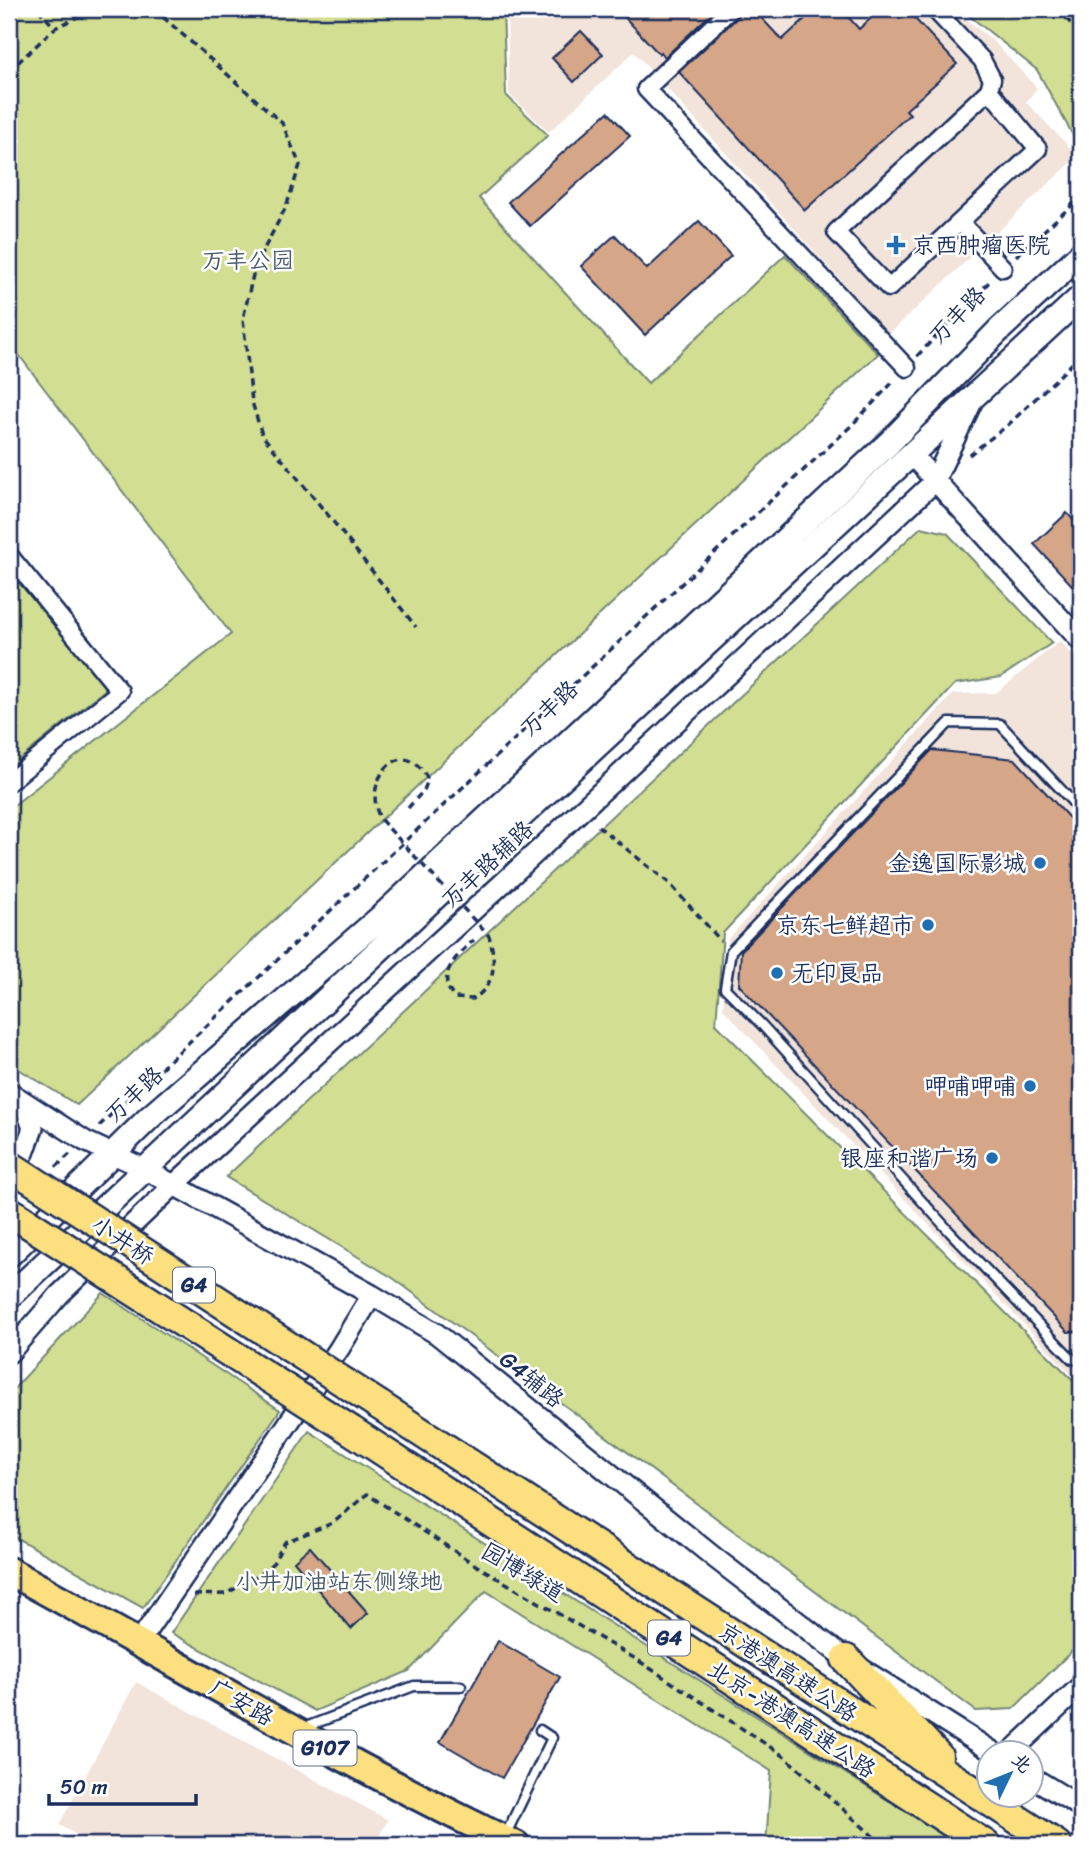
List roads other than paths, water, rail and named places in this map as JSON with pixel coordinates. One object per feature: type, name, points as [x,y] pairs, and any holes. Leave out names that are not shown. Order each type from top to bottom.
[{"type":"highway","name":"小井桥","points":[[9,1167],[379,1405]]},
{"type":"highway","name":"小井桥","points":[[9,1210],[352,1431]]},
{"type":"highway","name":"京港澳高速公路","points":[[379,1405],[1057,1845]]},
{"type":"highway","name":"北京-港澳高速公路","points":[[352,1431],[986,1845]]},
{"type":"highway","name":"广安路","points":[[9,1571],[139,1642],[294,1732],[510,1842]]},
{"type":"highway","points":[[846,1659],[971,1791]]},
{"type":"main road","name":"万丰路","points":[[9,1255],[20,1233],[381,917],[879,452],[999,330],[1081,254]]},
{"type":"main road","points":[[9,1297],[1081,297]]},
{"type":"street","points":[[731,9],[646,89],[907,368]]},
{"type":"street","points":[[934,9],[982,60],[992,79],[989,90],[836,232],[889,288],[1038,149],[989,90]]},
{"type":"street","points":[[960,222],[1003,268]]},
{"type":"street","name":"万丰路辅路","points":[[9,1353],[59,1295],[174,1185],[934,482],[975,395]]},
{"type":"street","points":[[911,454],[1081,641]]},
{"type":"street","points":[[9,555],[120,691],[9,782]]},
{"type":"street","points":[[9,1167],[24,1153],[33,1128],[16,1096]]},
{"type":"street","name":"G4辅路","points":[[16,1096],[85,1140],[145,1169],[437,1334],[715,1558],[846,1659],[974,1740]]},
{"type":"street","points":[[139,1642],[339,1349],[372,1295]]},
{"type":"street","points":[[1026,1738],[1081,1686]]},
{"type":"street","points":[[1044,1784],[1081,1807]]},
{"type":"lane","points":[[1081,811],[1000,724],[948,723],[731,951],[725,988],[1072,1359],[1081,1360]]},
{"type":"lane","points":[[294,1732],[414,1686],[461,1686]]},
{"type":"lane","points":[[510,1842],[552,1738],[540,1730]]},
{"type":"place","name":"京西肿瘤医院","points":[[896,245]]},
{"type":"place","name":"金逸国际影城","points":[[1040,863]]},
{"type":"place","name":"京东七鲜超市","points":[[928,925]]},
{"type":"place","name":"无印良品","points":[[777,973]]},
{"type":"place","name":"呷哺呷哺","points":[[1030,1086]]},
{"type":"place","name":"银座和谐广场","points":[[992,1158]]},
{"type":"park label","name":"万丰公园","points":[[248,260]]},
{"type":"park label","name":"小井加油站东侧绿地","points":[[339,1581]]}]
